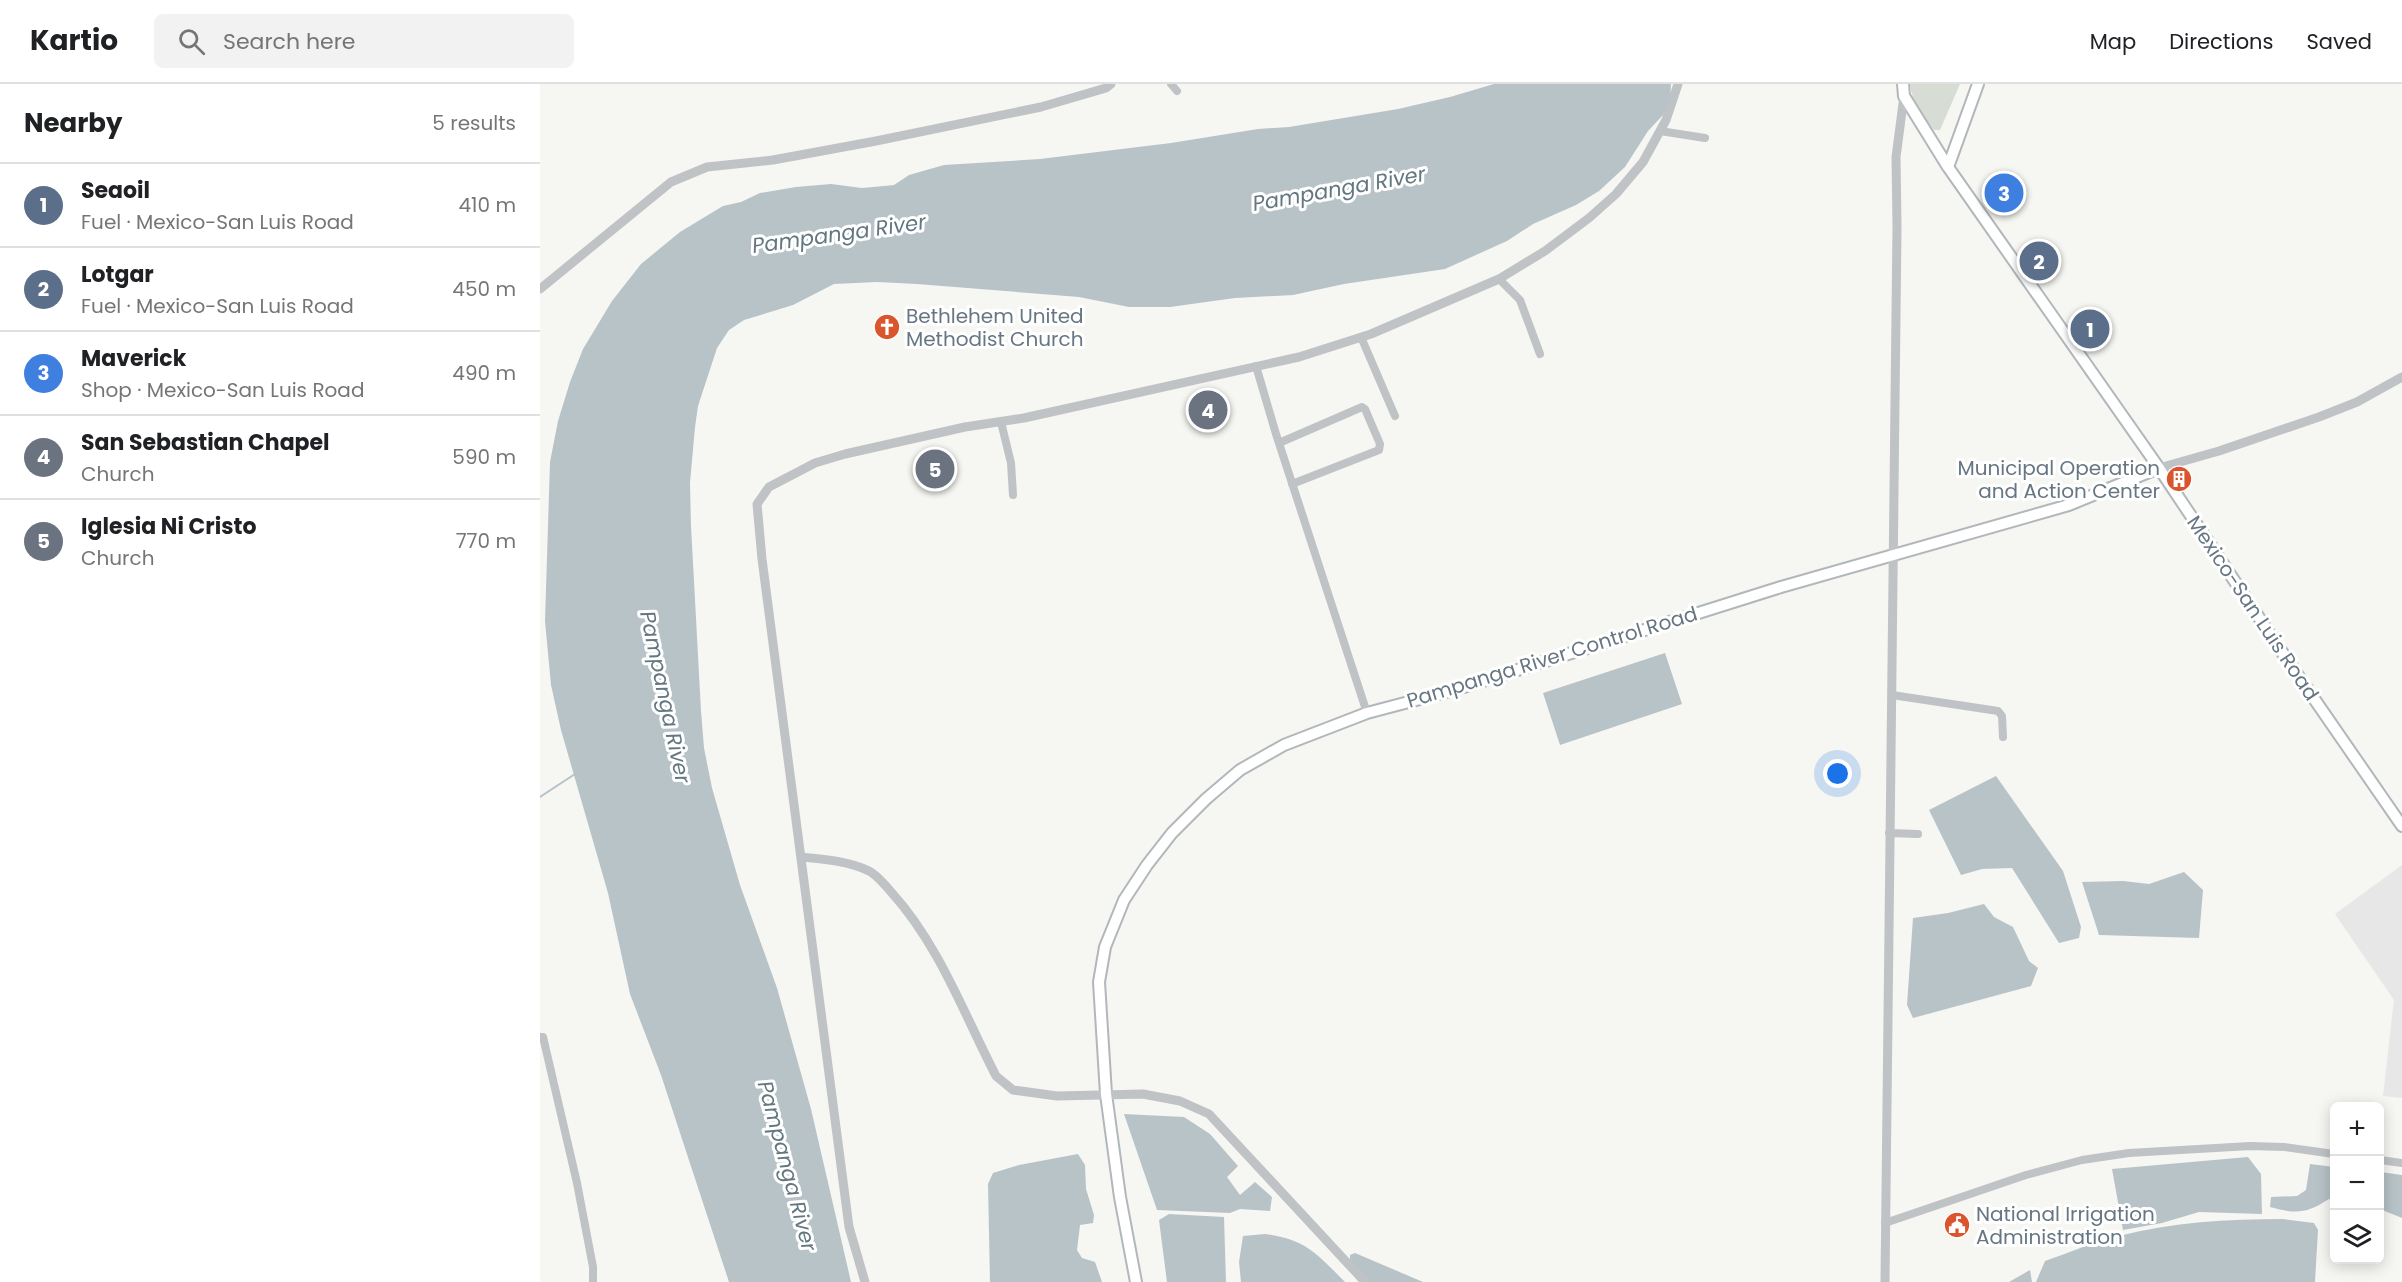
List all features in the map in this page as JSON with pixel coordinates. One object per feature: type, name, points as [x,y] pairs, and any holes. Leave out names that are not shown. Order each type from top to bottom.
[{"type":"main road","points":[[1948,167],[1978,84]]},
{"type":"main road","name":"Mexico-San Luis Road","points":[[1904,90],[1948,167],[2159,468],[2402,826]]},
{"type":"main road","name":"Pampanga River Control Road","points":[[1136,1282],[1120,1197],[1106,1094],[1099,982],[1105,947],[1124,900],[1172,833],[1206,799],[1240,770],[1284,745],[1367,713],[1455,690],[1669,621],[2069,505],[2159,468]]},
{"type":"street","points":[[540,289],[671,182],[707,167],[772,160],[1041,107],[1106,88],[1111,84]]},
{"type":"street","points":[[866,1282],[849,1227],[762,559],[757,504],[769,487],[815,463],[914,439],[1024,418],[1308,354],[1413,318],[1499,279],[1545,251],[1589,218],[1616,194],[1643,162],[1660,131],[1678,84]]},
{"type":"street","points":[[1885,1282],[1892,556],[1898,226],[1896,157],[1904,90]]},
{"type":"street","points":[[1660,131],[1705,138]]},
{"type":"street","points":[[1499,279],[1520,300],[1540,354]]},
{"type":"street","points":[[1361,337],[1395,416]]},
{"type":"street","points":[[1256,366],[1367,713]]},
{"type":"street","name":"Pampanga River Control Road","points":[[2159,468],[2219,451],[2319,417],[2357,402],[2402,377]]},
{"type":"street","points":[[1279,443],[1362,407],[1365,409],[1380,444],[1379,450],[1292,484]]},
{"type":"street","points":[[1001,422],[1011,463],[1013,495]]},
{"type":"street","points":[[1892,695],[1998,711],[2002,716],[2003,737]]},
{"type":"street","points":[[1889,833],[1918,834]]},
{"type":"street","points":[[801,857],[824,859],[870,871],[886,886],[912,915],[934,952],[996,1076],[1013,1090],[1058,1096],[1143,1094],[1180,1101],[1209,1113],[1365,1282]]},
{"type":"street","points":[[540,1037],[543,1037],[577,1183],[593,1267],[593,1282]]},
{"type":"street","points":[[1885,1223],[2026,1175],[2082,1160],[2129,1153],[2250,1146],[2284,1147],[2330,1153]]},
{"type":"street","points":[[2384,1161],[2402,1163]]},
{"type":"shaded area","points":[[1910,84],[1960,84],[1940,130],[1934,130],[1922,114],[1915,103]]},
{"type":"shaded area","points":[[2402,865],[2402,1098],[2383,1096],[2394,1000],[2335,914]]},
{"type":"water","name":"Pampanga River","points":[[1494,84],[1671,84],[1670,101],[1663,115],[1648,131],[1625,167],[1599,191],[1576,205],[1533,224],[1507,241],[1445,269],[1344,284],[1293,295],[1235,298],[1170,307],[1129,307],[1079,297],[917,284],[877,282],[834,284],[793,305],[744,320],[729,330],[717,348],[698,406],[690,483],[704,748],[712,788],[740,885],[777,988],[811,1109],[851,1282],[729,1282],[661,1075],[630,994],[608,893],[561,730],[551,685],[545,621],[550,462],[558,421],[570,382],[583,349],[612,301],[641,264],[680,232],[723,206],[741,202],[760,193],[831,184],[862,188],[894,185],[909,175],[944,165],[1040,159],[1171,143],[1258,129],[1289,127],[1398,109]]},
{"type":"water","points":[[1665,653],[1682,704],[1560,745],[1543,693]]},
{"type":"water","points":[[1996,776],[2063,871],[2081,927],[2079,938],[2059,943],[2012,868],[1982,869],[1961,875],[1929,810]]},
{"type":"water","points":[[2184,872],[2203,890],[2199,938],[2099,935],[2082,882],[2123,881],[2149,884]]},
{"type":"water","points":[[1984,904],[1994,917],[2013,927],[2029,961],[2038,968],[2031,986],[1913,1018],[1907,1005],[1913,918],[1948,913]]},
{"type":"water","points":[[1124,1114],[1184,1117],[1210,1134],[1238,1166],[1227,1177],[1240,1195],[1255,1182],[1272,1197],[1270,1211],[1240,1209],[1230,1213],[1157,1210]]},
{"type":"water","points":[[1078,1154],[1085,1165],[1086,1189],[1094,1215],[1093,1223],[1080,1225],[1077,1250],[1082,1258],[1095,1262],[1102,1282],[990,1282],[988,1184],[993,1173],[1019,1165]]},
{"type":"water","points":[[2248,1157],[2261,1174],[2262,1214],[2199,1212],[2162,1223],[2123,1230],[2112,1169]]},
{"type":"water","points":[[2310,1164],[2330,1166],[2330,1199],[2314,1208],[2294,1212],[2270,1207],[2271,1197],[2297,1196],[2306,1190]]},
{"type":"water","points":[[2384,1173],[2402,1175],[2402,1218],[2384,1211]]},
{"type":"water","points":[[1169,1214],[1224,1217],[1226,1282],[1167,1282],[1159,1220]]},
{"type":"water","points":[[2283,1219],[2314,1223],[2318,1230],[2315,1282],[2036,1282],[2045,1261],[2110,1238],[2180,1224]]},
{"type":"water","points":[[1265,1234],[1291,1240],[1310,1249],[1345,1282],[1241,1282],[1239,1262],[1243,1236]]},
{"type":"water","points":[[1355,1253],[1423,1282],[1369,1282],[1350,1263],[1350,1255]]},
{"type":"water","points":[[2030,1270],[2032,1282],[2009,1282]]},
{"type":"waterway","points":[[540,797],[575,774]]},
{"type":"place","name":"Maverick","points":[[2004,193]]},
{"type":"place","name":"Lotgar","points":[[2039,261]]},
{"type":"place","name":"Bethlehem United Methodist Church","points":[[887,327]]},
{"type":"place","name":"Seaoil","points":[[2090,329]]},
{"type":"place","name":"San Sebastian Chapel","points":[[1208,410]]},
{"type":"place","name":"Iglesia Ni Cristo","points":[[935,469]]},
{"type":"place","name":"Municipal Operation and Action Center","points":[[2179,479]]},
{"type":"place","name":"National Irrigation Administration","points":[[1957,1225]]}]
